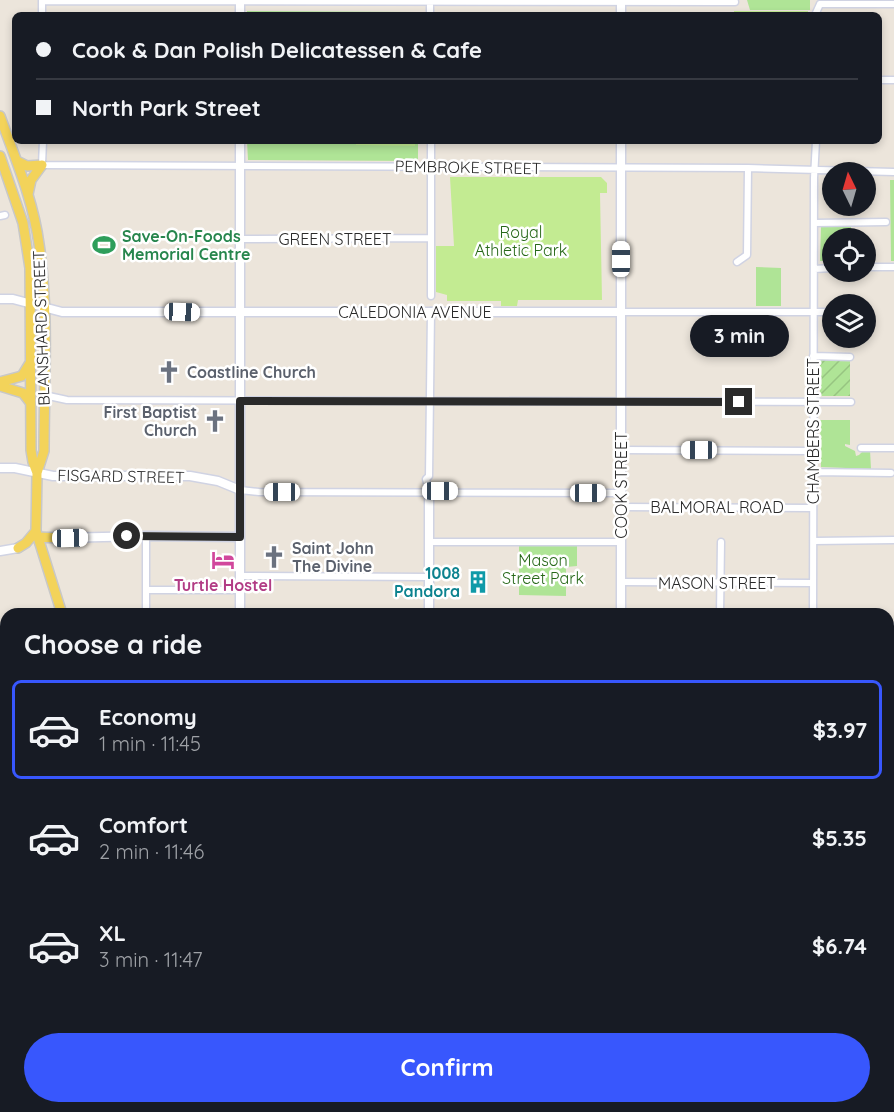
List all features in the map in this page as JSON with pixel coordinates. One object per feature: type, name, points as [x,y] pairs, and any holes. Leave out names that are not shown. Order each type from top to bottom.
[{"type":"main road","name":"BLANSHARD STREET","points":[[0,116],[28,194],[40,244],[44,308],[44,451],[37,473],[39,542],[60,608]]},
{"type":"main road","name":"BLANSHARD STREET","points":[[0,156],[18,206],[30,268],[30,402],[33,463],[37,473]]},
{"type":"main road","points":[[17,161],[27,166],[42,165]]},
{"type":"main road","points":[[28,194],[32,178],[42,165]]},
{"type":"main road","points":[[0,384],[22,376],[30,363]]},
{"type":"main road","points":[[0,384],[23,393],[30,402]]},
{"type":"main road","points":[[18,548],[60,538]]},
{"type":"main road","points":[[18,548],[26,543],[39,542]]},
{"type":"street","points":[[42,1],[735,2]]},
{"type":"street","points":[[819,2],[894,4]]},
{"type":"street","points":[[42,165],[43,144]]},
{"type":"street","points":[[240,144],[240,608]]},
{"type":"street","points":[[430,296],[431,144]]},
{"type":"street","name":"COOK STREET","points":[[621,144],[621,608]]},
{"type":"street","name":"CHAMBERS STREET","points":[[813,608],[813,313],[816,144]]},
{"type":"street","name":"PEMBROKE STREET","points":[[42,165],[748,168],[894,172]]},
{"type":"street","points":[[737,262],[747,255],[748,168]]},
{"type":"street","points":[[814,223],[886,222]]},
{"type":"street","name":"GREEN STREET","points":[[240,239],[431,238]]},
{"type":"street","points":[[876,267],[894,267]]},
{"type":"street","points":[[814,269],[822,269]]},
{"type":"street","name":"CALEDONIA AVENUE","points":[[0,299],[13,299],[62,312],[822,313]]},
{"type":"street","points":[[429,608],[429,491],[426,479],[429,476],[431,311]]},
{"type":"street","points":[[813,356],[850,357]]},
{"type":"street","points":[[44,395],[67,400],[851,402]]},
{"type":"street","points":[[861,448],[894,448]]},
{"type":"street","points":[[621,450],[814,451]]},
{"type":"street","name":"FISGARD STREET","points":[[0,468],[15,468],[53,476],[190,476],[218,481],[240,490]]},
{"type":"street","points":[[813,472],[891,473]]},
{"type":"street","points":[[240,490],[259,492],[621,493]]},
{"type":"street","name":"BALMORAL ROAD","points":[[621,507],[813,508]]},
{"type":"street","points":[[146,536],[146,608]]},
{"type":"street","points":[[60,538],[240,537]]},
{"type":"street","points":[[814,541],[894,540]]},
{"type":"street","points":[[430,542],[621,542]]},
{"type":"street","points":[[720,608],[721,542]]},
{"type":"street","points":[[0,550],[18,548]]},
{"type":"street","points":[[240,576],[429,577]]},
{"type":"street","name":"MASON STREET","points":[[621,582],[813,583]]},
{"type":"street","points":[[146,590],[240,590]]},
{"type":"green space","points":[[747,0],[810,0],[810,10],[750,10]]},
{"type":"green space","points":[[247,11],[417,12],[247,12]]},
{"type":"green space","points":[[734,11],[808,11],[808,12]]},
{"type":"green space","points":[[247,144],[418,144],[418,161],[248,160]]},
{"type":"green space","points":[[415,144],[415,146],[356,145]]},
{"type":"green space","name":"Royal Athletic Park","points":[[450,177],[601,177],[607,183],[607,193],[600,193],[602,300],[518,300],[517,306],[501,306],[501,301],[447,301],[447,295],[436,292],[436,246],[454,246]]},
{"type":"green space","points":[[890,180],[894,180],[894,261],[891,261]]},
{"type":"green space","points":[[821,227],[851,227],[822,228],[822,261],[820,261]]},
{"type":"green space","points":[[756,267],[781,268],[781,306],[756,306]]},
{"type":"green space","points":[[820,360],[850,360],[850,396],[822,396],[820,394]]},
{"type":"green space","points":[[820,420],[850,420],[850,445],[845,444],[845,446],[855,451],[856,456],[863,451],[870,450],[871,469],[821,467]]},
{"type":"green space","name":"Mason Street Park","points":[[519,546],[577,546],[577,566],[566,567],[566,596],[519,595]]},
{"type":"place","name":"Save-On-Foods Memorial Centre","points":[[104,245]]},
{"type":"place","name":"Coastline Church","points":[[169,372]]},
{"type":"place","name":"First Baptist Church","points":[[215,421]]},
{"type":"place","name":"Saint John The Divine","points":[[274,557]]},
{"type":"place","name":"Turtle Hostel","points":[[223,560]]},
{"type":"place","name":"1008 Pandora","points":[[478,582]]},
{"type":"route","points":[[127,536],[240,537],[240,401],[739,402]]}]
